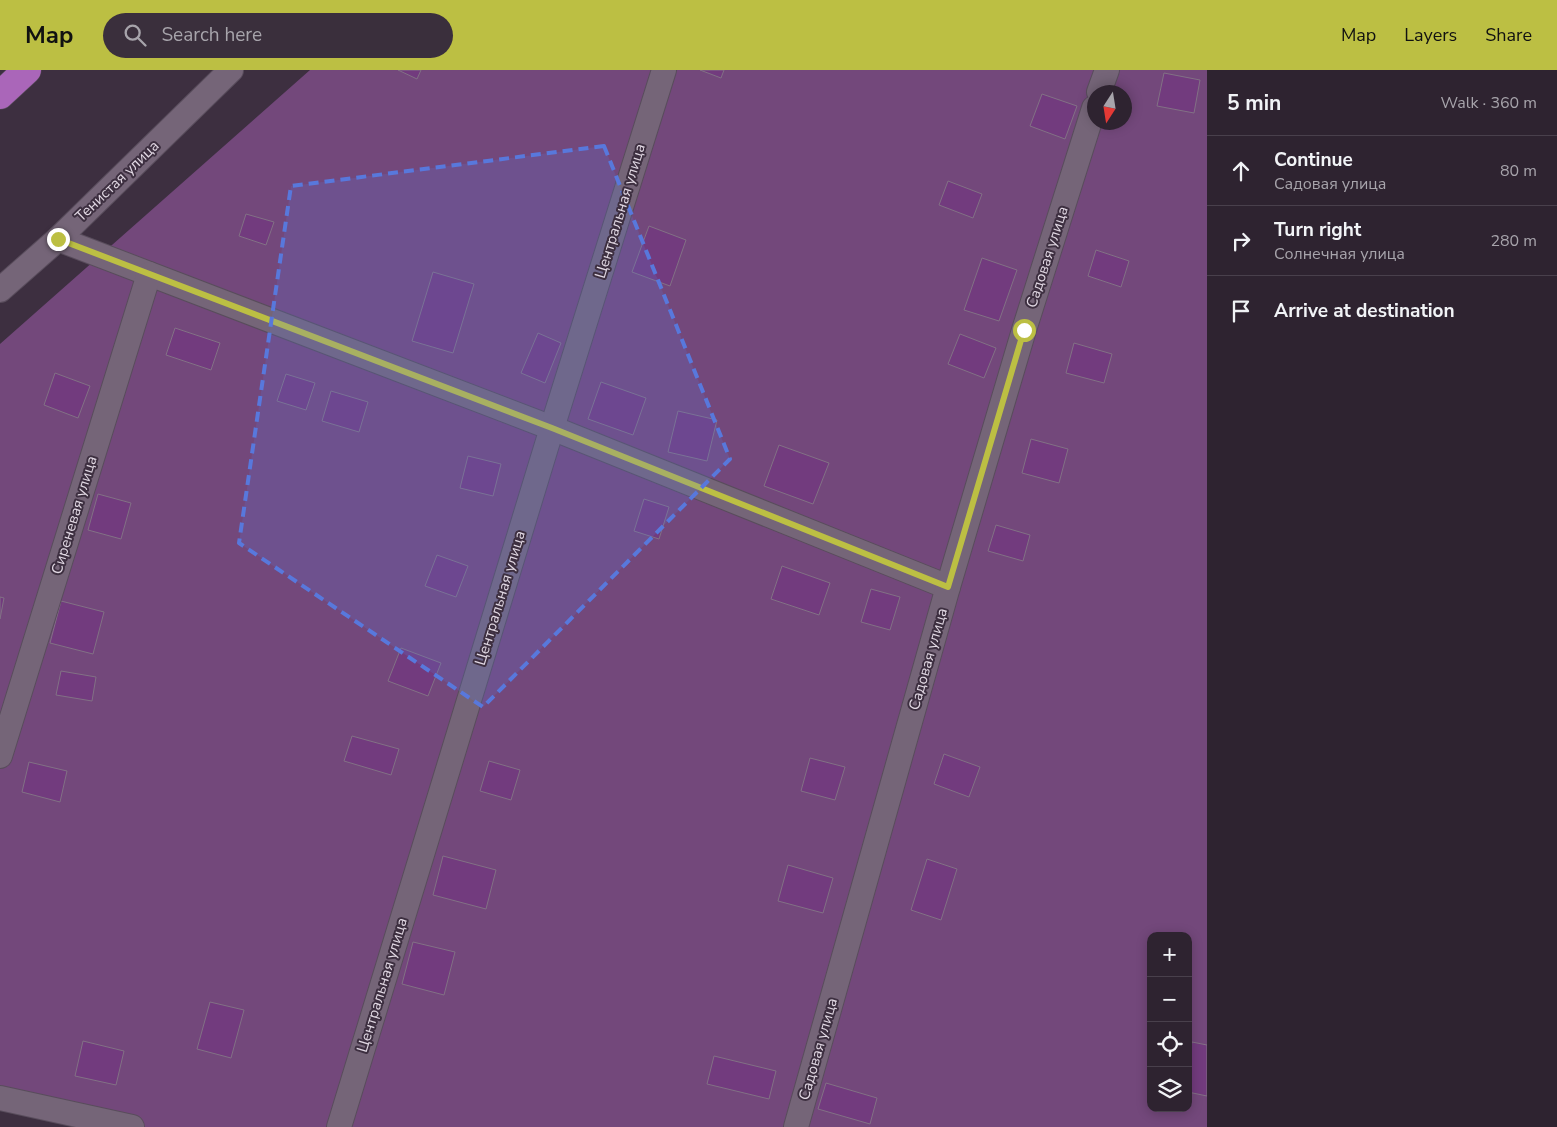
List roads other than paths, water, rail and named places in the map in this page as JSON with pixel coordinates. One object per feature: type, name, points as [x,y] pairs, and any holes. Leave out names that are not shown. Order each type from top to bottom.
[{"type":"highway","points":[[0,95],[27,70]]},
{"type":"street","name":"Тенистая улица","points":[[0,290],[58,239],[231,70]]},
{"type":"street","name":"Центральная улица","points":[[339,1127],[552,428],[664,70]]},
{"type":"street","points":[[1101,85],[1106,70]]},
{"type":"street","name":"Садовая улица","points":[[796,1127],[948,587],[1024,330],[1087,130]]},
{"type":"street","points":[[58,239],[552,428],[948,587]]},
{"type":"street","name":"Сиреневая улица","points":[[0,756],[149,274]]},
{"type":"street","points":[[0,1098],[132,1127]]}]
